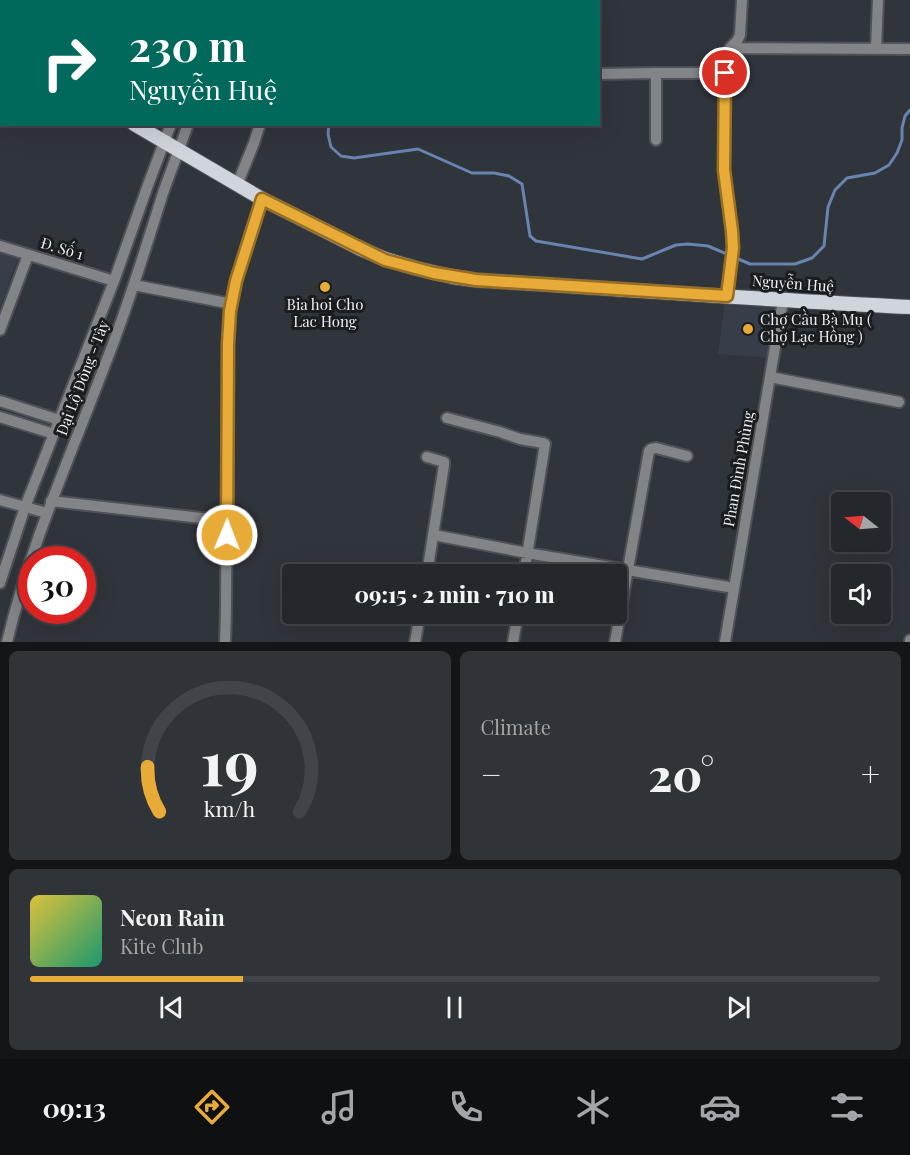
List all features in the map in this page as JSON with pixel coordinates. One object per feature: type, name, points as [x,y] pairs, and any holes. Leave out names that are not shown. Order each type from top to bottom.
[{"type":"main road","name":"Nguyễn Huệ","points":[[137,126],[262,199],[385,260],[453,277],[484,281],[910,307]]},
{"type":"street","points":[[727,296],[733,248],[724,170],[725,73],[730,48],[740,34],[742,0]]},
{"type":"street","points":[[876,49],[878,0]]},
{"type":"street","points":[[730,48],[910,50]]},
{"type":"street","points":[[656,73],[656,140]]},
{"type":"street","points":[[600,74],[725,73]]},
{"type":"street","name":"Đại Lộ Đông - Tây","points":[[0,583],[25,507],[114,281],[170,126]]},
{"type":"street","name":"Đại Lộ Đông - Tây","points":[[7,642],[26,573],[51,501],[107,362],[187,126]]},
{"type":"street","points":[[237,184],[259,126]]},
{"type":"street","points":[[225,642],[228,344],[236,281],[262,199]]},
{"type":"street","name":"Đ. Số 1","points":[[0,246],[114,281]]},
{"type":"street","points":[[0,330],[28,255]]},
{"type":"street","points":[[134,285],[232,304]]},
{"type":"street","name":"Phan Đình Phùng","points":[[724,642],[783,300]]},
{"type":"street","points":[[771,377],[899,402]]},
{"type":"street","points":[[0,401],[60,420]]},
{"type":"street","points":[[0,417],[54,434]]},
{"type":"street","points":[[447,418],[545,444],[525,564]]},
{"type":"street","points":[[615,642],[650,451],[656,448],[687,456]]},
{"type":"street","points":[[427,457],[444,462],[429,564]]},
{"type":"street","points":[[0,500],[47,513]]},
{"type":"street","points":[[51,501],[228,521]]},
{"type":"street","points":[[434,535],[734,588]]},
{"type":"street","points":[[415,642],[418,624]]},
{"type":"street","points":[[513,642],[516,624]]},
{"type":"shaded area","points":[[0,252],[18,258],[0,308]]},
{"type":"shaded area","name":"Chợ Cầu Bà Mụ ( Chợ Lạc Hồng )","points":[[725,301],[778,305],[769,358],[718,354]]},
{"type":"waterway","points":[[329,126],[331,147],[341,156],[354,158],[418,149],[472,173],[509,176],[522,184],[530,236],[536,241],[642,259],[676,245],[688,244],[708,246],[750,264],[795,264],[812,258],[824,246],[828,207],[835,190],[847,178],[875,173],[889,165],[902,140],[905,116],[910,110]]},
{"type":"place","name":"Bia hoi Cho Lac Hong","points":[[325,287]]},
{"type":"place","name":"Chợ Cầu Bà Mụ ( Chợ Lạc Hồng )","points":[[748,329]]},
{"type":"route","points":[[227,535],[230,311],[236,281],[262,199],[385,260],[453,277],[727,296],[733,248],[724,170],[725,73]]}]
